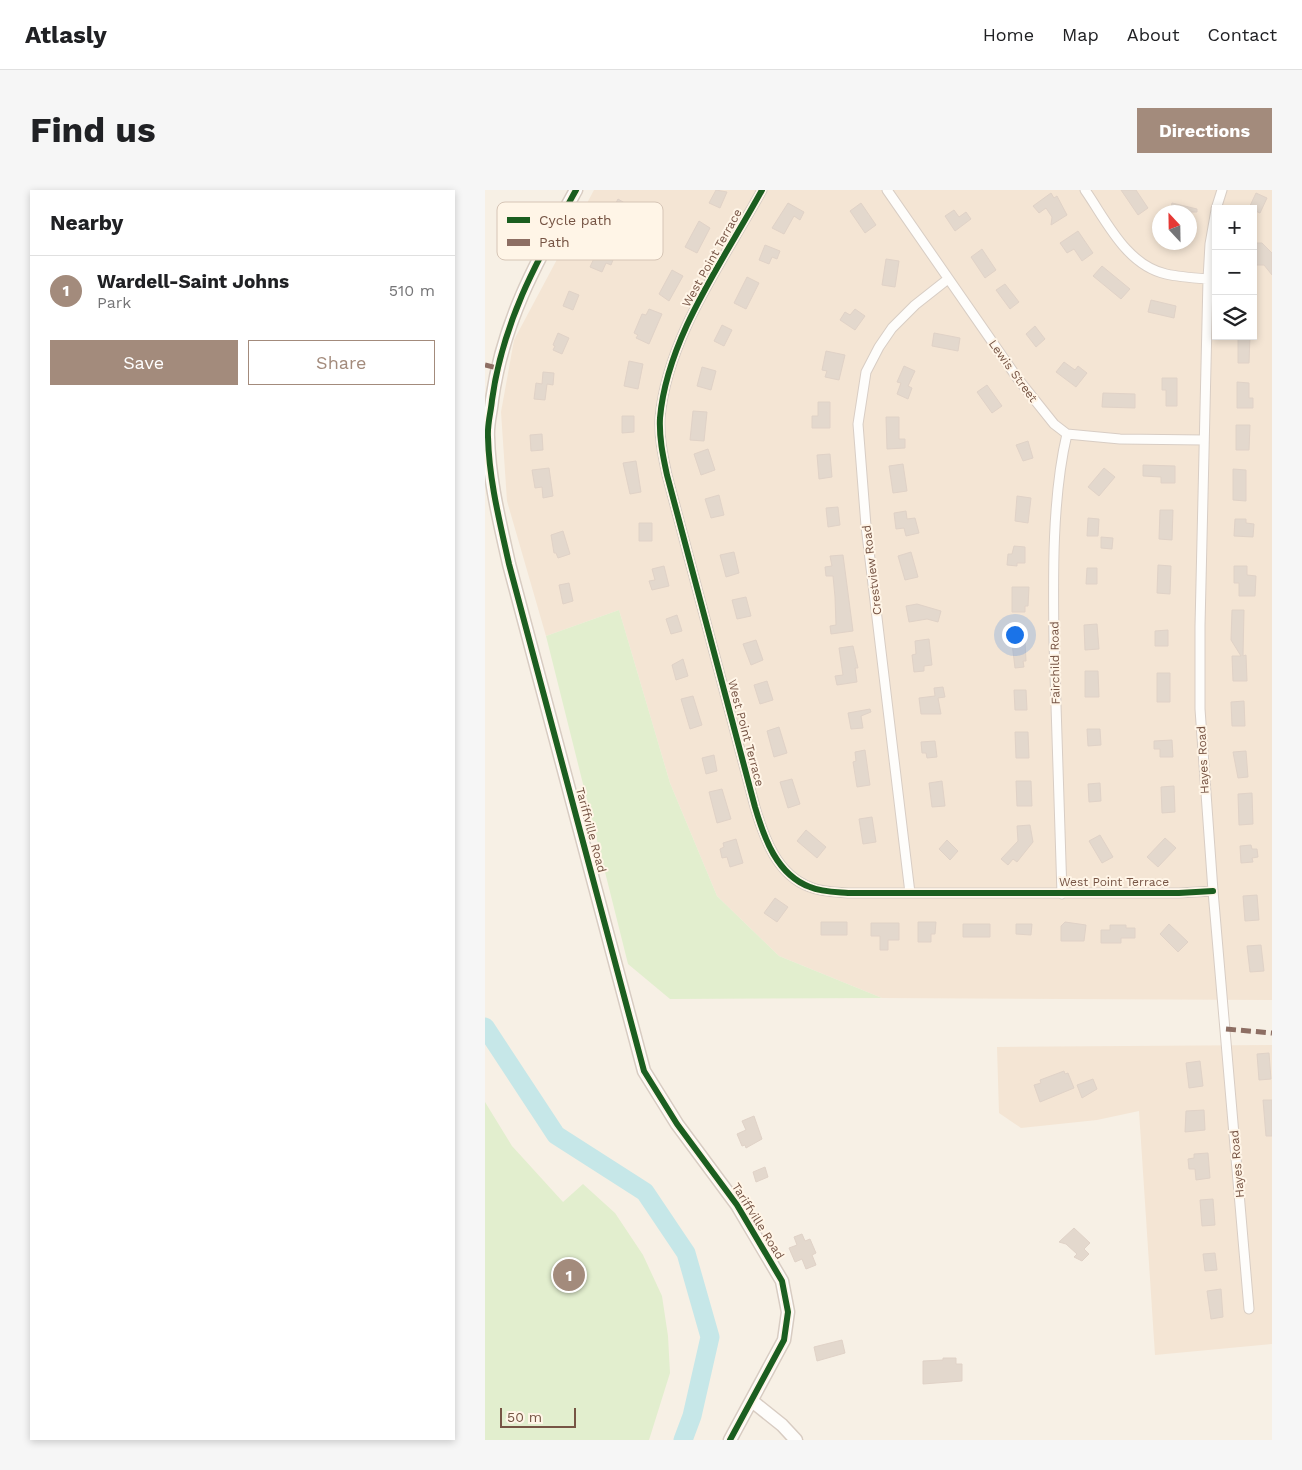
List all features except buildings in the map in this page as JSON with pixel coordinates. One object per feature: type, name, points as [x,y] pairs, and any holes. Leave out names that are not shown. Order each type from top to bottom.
[{"type":"main road","name":"Tariffville Road","points":[[569,202],[576,190]]},
{"type":"main road","name":"Tariffville Road","points":[[538,260],[528,278],[505,336],[497,368],[487,436],[492,486],[509,564],[644,1071],[677,1124],[737,1205],[782,1281],[788,1312],[784,1340],[730,1440]]},
{"type":"main road","points":[[752,1401],[782,1425],[796,1440]]},
{"type":"street","name":"West Point Terrace","points":[[762,190],[704,294],[668,371],[660,419],[660,441],[667,475],[755,808],[771,850],[781,866],[809,887],[848,894],[1062,894],[1213,891]]},
{"type":"street","name":"Lewis Street","points":[[887,190],[1041,410],[1067,434]]},
{"type":"street","points":[[1085,190],[1119,241],[1143,264],[1166,274],[1208,279]]},
{"type":"street","name":"Hayes Road","points":[[1217,205],[1222,190]]},
{"type":"street","name":"Hayes Road","points":[[1212,232],[1208,279],[1200,709],[1213,891],[1249,1309]]},
{"type":"street","name":"Crestview Road","points":[[910,893],[866,526],[858,424],[866,372],[879,347],[892,328],[915,305],[948,279]]},
{"type":"street","points":[[1067,434],[1120,438],[1204,440]]},
{"type":"street","name":"Fairchild Road","points":[[1062,894],[1055,683],[1054,554],[1063,453],[1067,434]]},
{"type":"shaded area","points":[[594,190],[1272,190],[1272,1000],[882,998],[779,956],[717,896],[670,783],[619,610],[546,636],[507,501],[501,412],[514,340],[557,260],[663,260],[663,202],[588,202]]},
{"type":"shaded area","points":[[1272,1045],[1272,1344],[1155,1355],[1139,1111],[1097,1120],[1021,1128],[999,1113],[997,1047]]},
{"type":"green space","points":[[619,610],[670,783],[717,896],[779,956],[882,998],[670,999],[628,964],[546,636]]},
{"type":"green space","points":[[485,1102],[512,1146],[563,1202],[583,1184],[615,1213],[643,1255],[662,1296],[668,1336],[670,1373],[649,1440],[485,1440]]},
{"type":"waterway","points":[[485,1027],[556,1135],[645,1192],[686,1253],[710,1337],[692,1416],[683,1440]]},
{"type":"marked path","points":[[485,365],[497,368]]},
{"type":"marked path","points":[[1226,1029],[1272,1033]]},
{"type":"cycle path","points":[[569,202],[576,190]]},
{"type":"cycle path","points":[[762,190],[699,300],[685,329],[665,388],[660,425],[667,475],[755,807],[768,843],[780,865],[789,874],[814,889],[848,893],[1179,893],[1213,891]]},
{"type":"cycle path","points":[[539,260],[513,317],[497,371],[488,437],[495,501],[509,564],[644,1071],[677,1124],[737,1205],[782,1281],[788,1312],[784,1340],[730,1440]]},
{"type":"place","name":"Wardell-Saint Johns","points":[[569,1275]]}]
